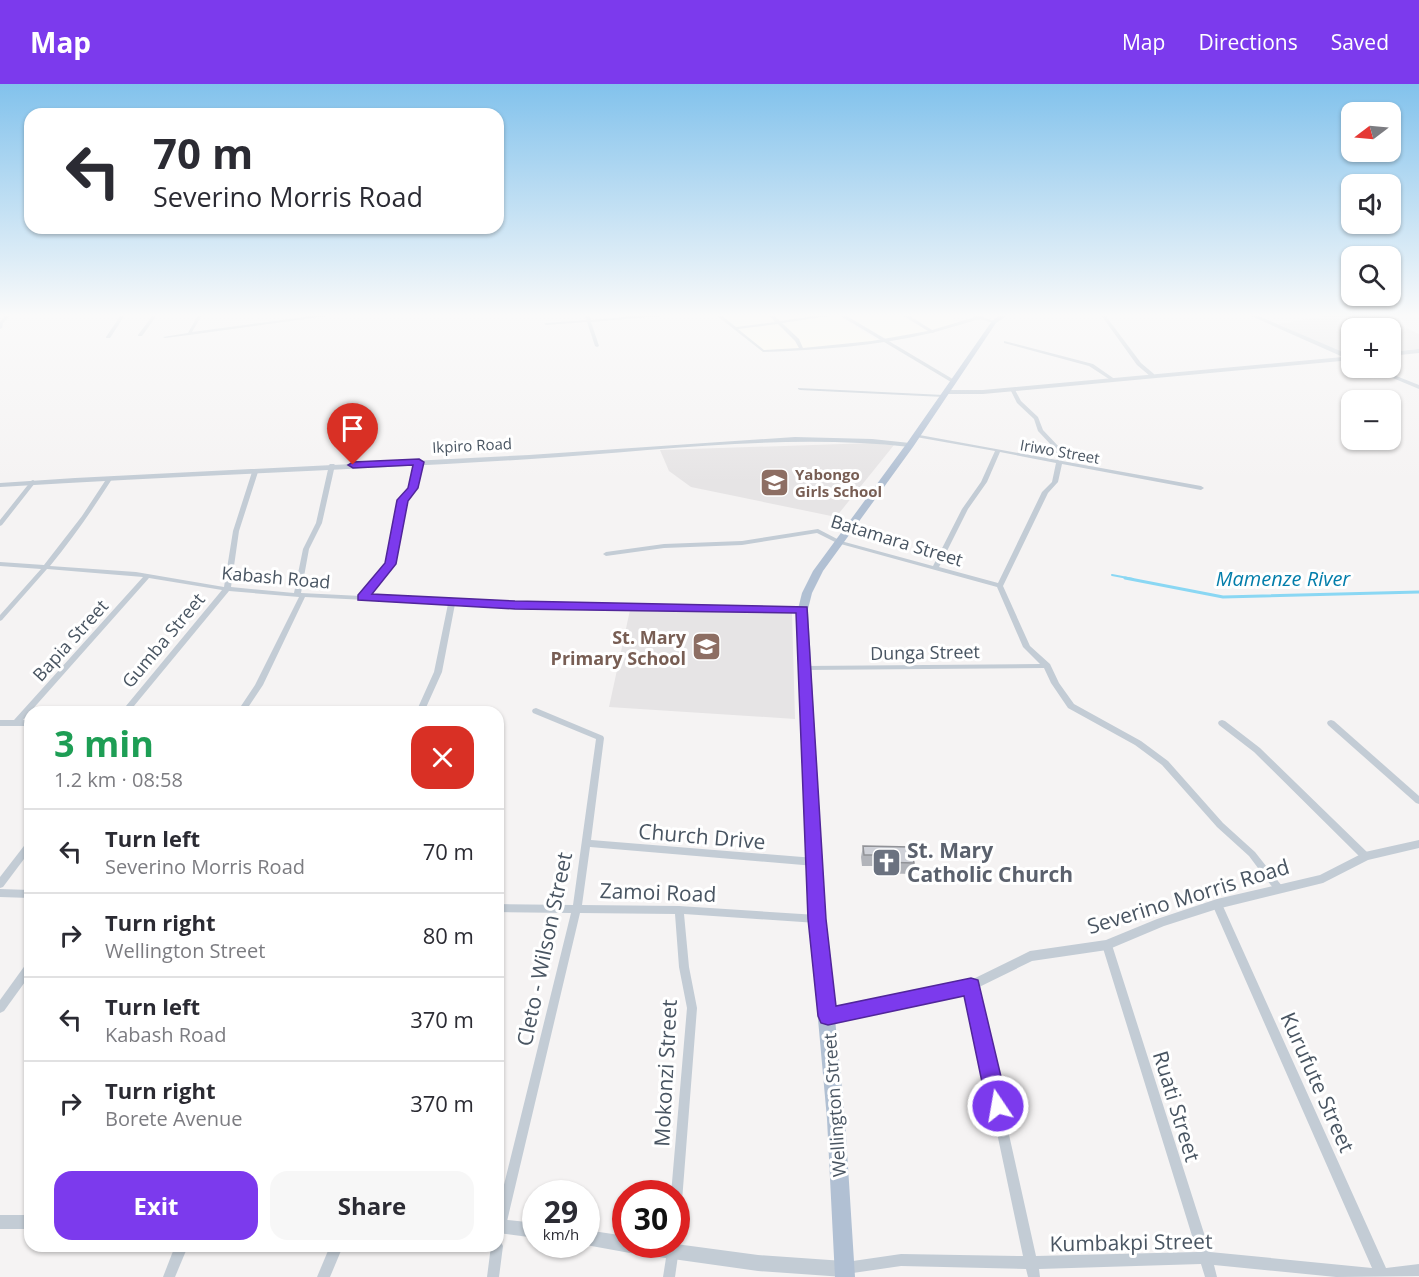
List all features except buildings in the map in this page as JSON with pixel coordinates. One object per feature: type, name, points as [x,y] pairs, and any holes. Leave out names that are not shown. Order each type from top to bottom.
[{"type":"main road","name":"Wellington Street","points":[[845,1273],[828,1016],[817,919],[802,609],[818,571],[961,371]]},
{"type":"street","points":[[924,371],[948,389]]},
{"type":"street","points":[[1101,371],[1114,380]]},
{"type":"street","points":[[1147,371],[1152,375]]},
{"type":"street","points":[[800,389],[1012,389],[1206,371]]},
{"type":"street","points":[[1397,378],[1419,387]]},
{"type":"street","points":[[1012,389],[1019,402],[1036,418],[1041,431],[1056,447],[1059,463],[1055,482],[1045,492],[1000,586],[1027,647],[1047,666],[1054,683],[1071,706],[1138,743],[1165,763],[1220,825],[1252,854],[1279,889]]},
{"type":"street","name":"Iriwo Street","points":[[913,440],[997,452],[1201,488]]},
{"type":"street","name":"Ikpiro Road","points":[[0,485],[255,472],[332,465],[604,453],[729,442],[913,440]]},
{"type":"street","points":[[935,568],[965,509],[984,482],[997,452]]},
{"type":"street","points":[[363,598],[391,564],[403,500],[413,488],[419,462]]},
{"type":"street","points":[[245,706],[259,685],[300,595],[306,549],[319,522],[332,465]]},
{"type":"street","points":[[227,589],[236,531],[255,472]]},
{"type":"street","points":[[0,619],[47,568],[88,514],[109,479]]},
{"type":"street","points":[[0,524],[33,482]]},
{"type":"street","name":"Batamara Street","points":[[606,554],[664,546],[742,543],[818,531],[839,542],[1000,586]]},
{"type":"street","name":"Kabash Road","points":[[0,564],[147,576],[227,589],[300,595],[515,605],[802,609]]},
{"type":"street","name":"Bapia Street","points":[[31,706],[147,576]]},
{"type":"street","name":"Gumba Street","points":[[130,706],[227,589]]},
{"type":"street","points":[[423,706],[438,672],[452,601]]},
{"type":"street","name":"Dunga Street","points":[[804,668],[1047,666]]},
{"type":"street","name":"Cleto - Wilson Street","points":[[504,1205],[577,908],[600,738],[536,711]]},
{"type":"street","name":"Bapia Street","points":[[16,723],[24,714]]},
{"type":"street","points":[[0,723],[24,723]]},
{"type":"street","points":[[1222,723],[1257,750],[1365,856]]},
{"type":"street","points":[[1331,723],[1419,801]]},
{"type":"street","name":"Church Drive","points":[[587,843],[815,862]]},
{"type":"street","name":"Severino Morris Road","points":[[828,1016],[971,986],[1030,956],[1107,945],[1161,922],[1217,904],[1304,881],[1323,879],[1365,856],[1419,844]]},
{"type":"street","points":[[0,884],[24,852]]},
{"type":"street","points":[[0,893],[24,894]]},
{"type":"street","name":"Kurufute Street","points":[[1217,904],[1382,1276]]},
{"type":"street","name":"Zamoi Road","points":[[504,908],[679,910],[817,919]]},
{"type":"street","name":"Mokonzi Street","points":[[678,1180],[692,1008],[684,967],[679,910]]},
{"type":"street","name":"Ruati Street","points":[[1107,945],[1211,1277]]},
{"type":"street","points":[[0,1008],[24,975]]},
{"type":"street","points":[[971,986],[1034,1277]]},
{"type":"street","points":[[0,1222],[24,1222]]},
{"type":"street","points":[[504,1229],[522,1230]]},
{"type":"street","points":[[169,1277],[179,1252]]},
{"type":"street","points":[[323,1277],[334,1252]]},
{"type":"street","points":[[493,1277],[496,1252]]},
{"type":"street","points":[[690,1252],[758,1263],[845,1273]]},
{"type":"street","points":[[669,1277],[672,1258]]},
{"type":"street","name":"Kumbakpi Street","points":[[845,1273],[901,1260],[1032,1263],[1204,1258],[1382,1276],[1419,1270]]},
{"type":"shaded area","name":"Yabongo Girls School","points":[[872,443],[894,445],[836,517],[691,487],[669,471],[660,450]]},
{"type":"shaded area","name":"St. Mary Primary School","points":[[630,610],[792,613],[795,719],[609,707]]},
{"type":"waterway","name":"Mamenze River","points":[[1112,575],[1133,579]]},
{"type":"waterway","name":"Mamenze River","points":[[1125,578],[1223,597],[1419,592]]},
{"type":"place","name":"Yabongo Girls School","points":[[774,483]]},
{"type":"place","name":"St. Mary Primary School","points":[[707,647]]},
{"type":"place","name":"St. Mary Catholic Church","points":[[886,862]]},
{"type":"route","points":[[353,465],[419,462],[413,488],[403,500],[391,564],[363,598],[515,605],[802,609],[805,692],[813,798],[817,919],[828,1016],[971,986],[998,1106]]}]
